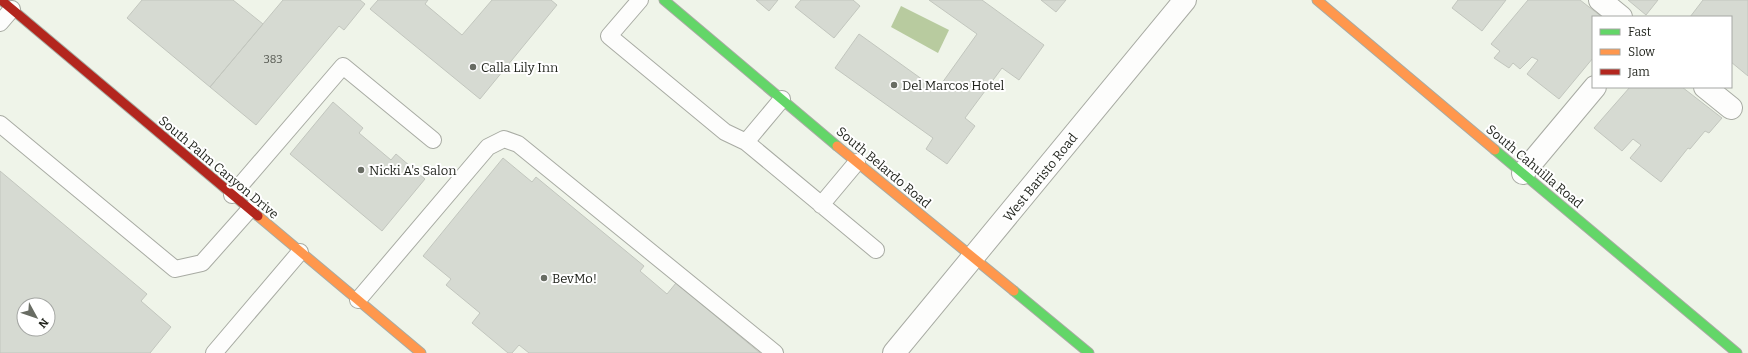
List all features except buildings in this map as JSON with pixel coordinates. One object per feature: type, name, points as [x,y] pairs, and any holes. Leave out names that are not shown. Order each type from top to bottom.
[{"type":"street","name":"South Belardo Road","points":[[664,0],[857,162],[1089,353]]},
{"type":"street","name":"West Baristo Road","points":[[894,353],[1185,0]]},
{"type":"street","name":"South Cahuilla Road","points":[[1317,0],[1737,353]]},
{"type":"street","points":[[1600,0],[1619,16]]},
{"type":"street","name":"South Palm Canyon Drive","points":[[6,5],[421,353]]},
{"type":"street","points":[[1523,173],[1594,88]]},
{"type":"street","points":[[1706,88],[1731,108]]},
{"type":"lane","points":[[640,0],[609,36],[725,132],[746,142],[876,250]]},
{"type":"lane","points":[[0,23],[6,5]]},
{"type":"lane","points":[[232,195],[343,66],[433,140]]},
{"type":"lane","points":[[746,142],[782,99]]},
{"type":"lane","points":[[0,124],[175,269],[202,264],[250,209]]},
{"type":"lane","points":[[358,300],[488,147],[504,139],[518,144],[775,353]]},
{"type":"lane","points":[[821,205],[857,162]]},
{"type":"lane","points":[[214,353],[300,252]]},
{"type":"shaded area","points":[[901,6],[949,30],[938,53],[891,27]]},
{"type":"traffic: fast","points":[[664,0],[837,146]]},
{"type":"traffic: fast","points":[[1495,150],[1737,353]]},
{"type":"traffic: fast","points":[[1014,291],[1089,353]]},
{"type":"traffic: slow","points":[[1317,0],[1495,150]]},
{"type":"traffic: slow","points":[[837,146],[1014,291]]},
{"type":"traffic: slow","points":[[258,216],[421,353]]},
{"type":"traffic: jam","points":[[1,0],[258,216]]},
{"type":"place","name":"Calla Lily Inn","points":[[473,67]]},
{"type":"place","name":"Del Marcos Hotel","points":[[894,85]]},
{"type":"place","name":"Nicki A's Salon","points":[[361,170]]},
{"type":"place","name":"BevMo!","points":[[544,278]]}]
